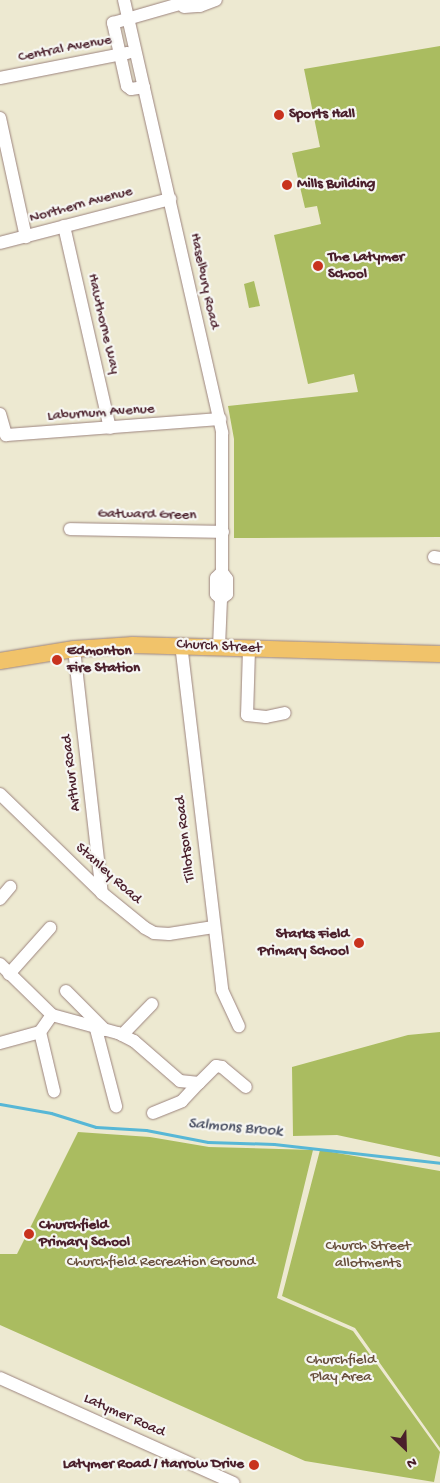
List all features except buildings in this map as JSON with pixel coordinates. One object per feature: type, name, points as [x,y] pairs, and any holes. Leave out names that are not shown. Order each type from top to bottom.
[{"type":"main road","name":"Church Street","points":[[0,661],[74,649],[181,644],[248,649],[440,654]]},
{"type":"street","name":"Haselbury Road","points":[[124,0],[220,419],[224,451],[222,572],[216,578],[216,594],[221,599],[219,647]]},
{"type":"street","points":[[144,86],[128,88],[113,23],[128,16],[181,6],[187,9],[203,1]]},
{"type":"street","name":"Central Avenue","points":[[0,78],[120,56],[136,51]]},
{"type":"street","points":[[0,118],[26,236]]},
{"type":"street","name":"Northern Avenue","points":[[0,243],[170,199]]},
{"type":"street","name":"Hawthorne Way","points":[[64,226],[110,428]]},
{"type":"street","name":"Laburnum Avenue","points":[[0,414],[6,435],[220,419]]},
{"type":"street","name":"Gatward Green","points":[[70,529],[223,532]]},
{"type":"street","name":"Tillotson Road","points":[[181,644],[213,927],[222,990],[239,1026]]},
{"type":"street","name":"Arthur Road","points":[[74,649],[102,893]]},
{"type":"street","points":[[248,649],[247,715],[266,717],[285,713]]},
{"type":"street","name":"Stanley Road","points":[[0,794],[102,893],[154,933],[213,927]]},
{"type":"street","points":[[0,899],[10,887]]},
{"type":"street","points":[[9,974],[50,928]]},
{"type":"street","points":[[0,964],[52,1015],[122,1035],[134,1041],[180,1081],[199,1083]]},
{"type":"street","points":[[66,991],[100,1030],[116,1106]]},
{"type":"street","points":[[122,1035],[152,1004]]},
{"type":"street","points":[[0,1043],[40,1032],[52,1015]]},
{"type":"street","points":[[40,1032],[54,1091]]},
{"type":"street","points":[[153,1112],[182,1101],[216,1066],[222,1067],[246,1087]]},
{"type":"street","name":"Latymer Road","points":[[0,1378],[234,1483]]},
{"type":"green space","points":[[440,46],[440,537],[234,538],[234,439],[228,406],[358,392],[354,374],[308,384],[274,235],[321,224],[317,206],[305,208],[292,153],[320,147],[304,69]]},
{"type":"green space","points":[[254,281],[260,306],[249,308],[244,284]]},
{"type":"green space","points":[[440,1032],[440,1157],[337,1135],[293,1136],[292,1067],[408,1035]]},
{"type":"green space","name":"Churchfield Recreation Ground","points":[[78,1132],[150,1137],[209,1147],[313,1150],[277,1298],[353,1331],[440,1452],[434,1482],[305,1461],[0,1325],[0,1254],[17,1254]]},
{"type":"green space","name":"Church Street allotments","points":[[320,1150],[440,1171],[440,1448],[355,1328],[282,1296]]},
{"type":"waterway","name":"Salmons Brook","points":[[0,1104],[51,1113],[96,1127],[146,1130],[208,1142],[274,1144],[440,1163]]},
{"type":"place","name":"Sports Hall","points":[[279,115]]},
{"type":"place","name":"Mills Building","points":[[287,185]]},
{"type":"place","name":"The Latymer School","points":[[318,266]]},
{"type":"place","name":"Edmonton Fire Station","points":[[57,660]]},
{"type":"place","name":"Starks Field Primary School","points":[[359,943]]},
{"type":"place","name":"Churchfield Primary School","points":[[29,1234]]},
{"type":"place","name":"Latymer Road / Harrow Drive","points":[[254,1465]]},
{"type":"park label","name":"Churchfield Play Area","points":[[341,1368]]}]
